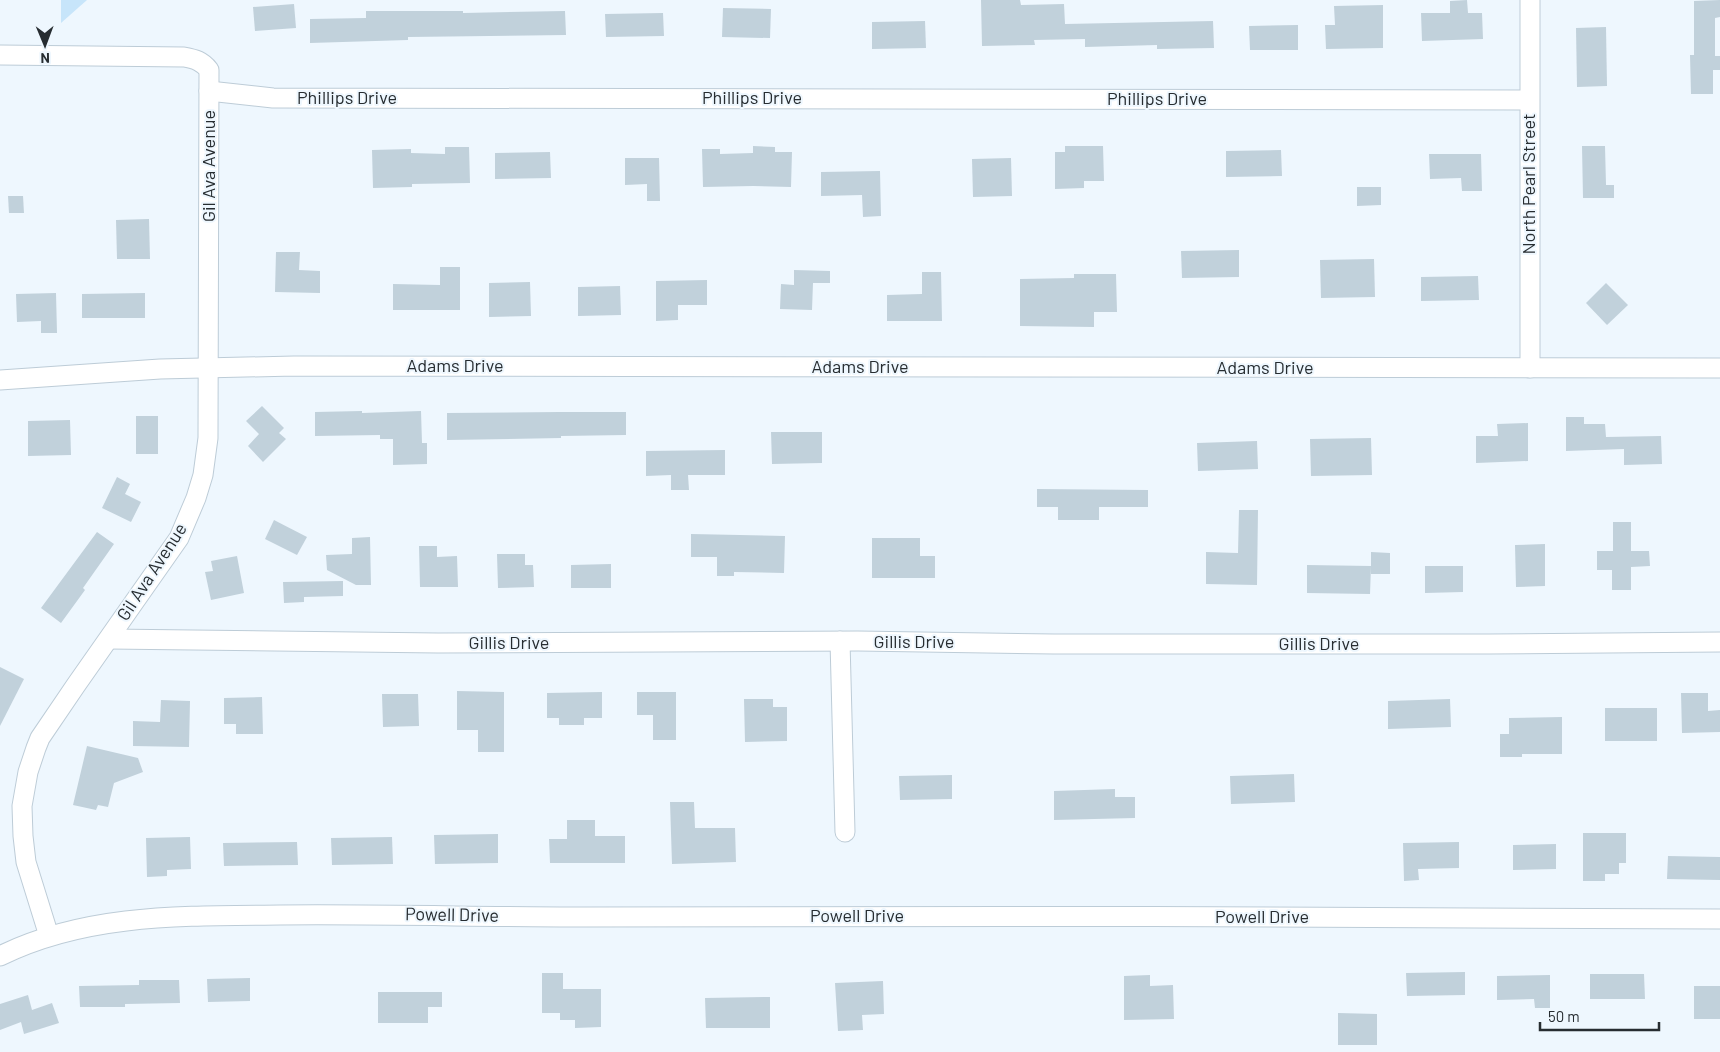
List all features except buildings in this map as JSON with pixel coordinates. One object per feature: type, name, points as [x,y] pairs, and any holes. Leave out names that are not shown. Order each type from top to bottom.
[{"type":"street","name":"North Pearl Street","points":[[1530,0],[1530,368]]},
{"type":"street","points":[[0,55],[184,57],[197,60],[209,70],[209,90]]},
{"type":"street","name":"Phillips Drive","points":[[209,90],[273,98],[1529,100]]},
{"type":"street","name":"Gil Ava Avenue","points":[[49,936],[26,862],[22,806],[28,772],[40,738],[179,538],[203,476],[207,446],[209,90]]},
{"type":"street","name":"Adams Drive","points":[[0,380],[160,369],[314,366],[1720,368]]},
{"type":"street","name":"Gillis Drive","points":[[109,639],[438,643],[840,641],[1054,644],[1469,644],[1720,642]]},
{"type":"street","points":[[840,641],[845,832]]},
{"type":"street","name":"Powell Drive","points":[[0,956],[49,936],[90,927],[142,919],[180,917],[357,914],[526,917],[935,916],[1720,919]]},
{"type":"shaded area","points":[[61,0],[87,0],[61,23]]}]
